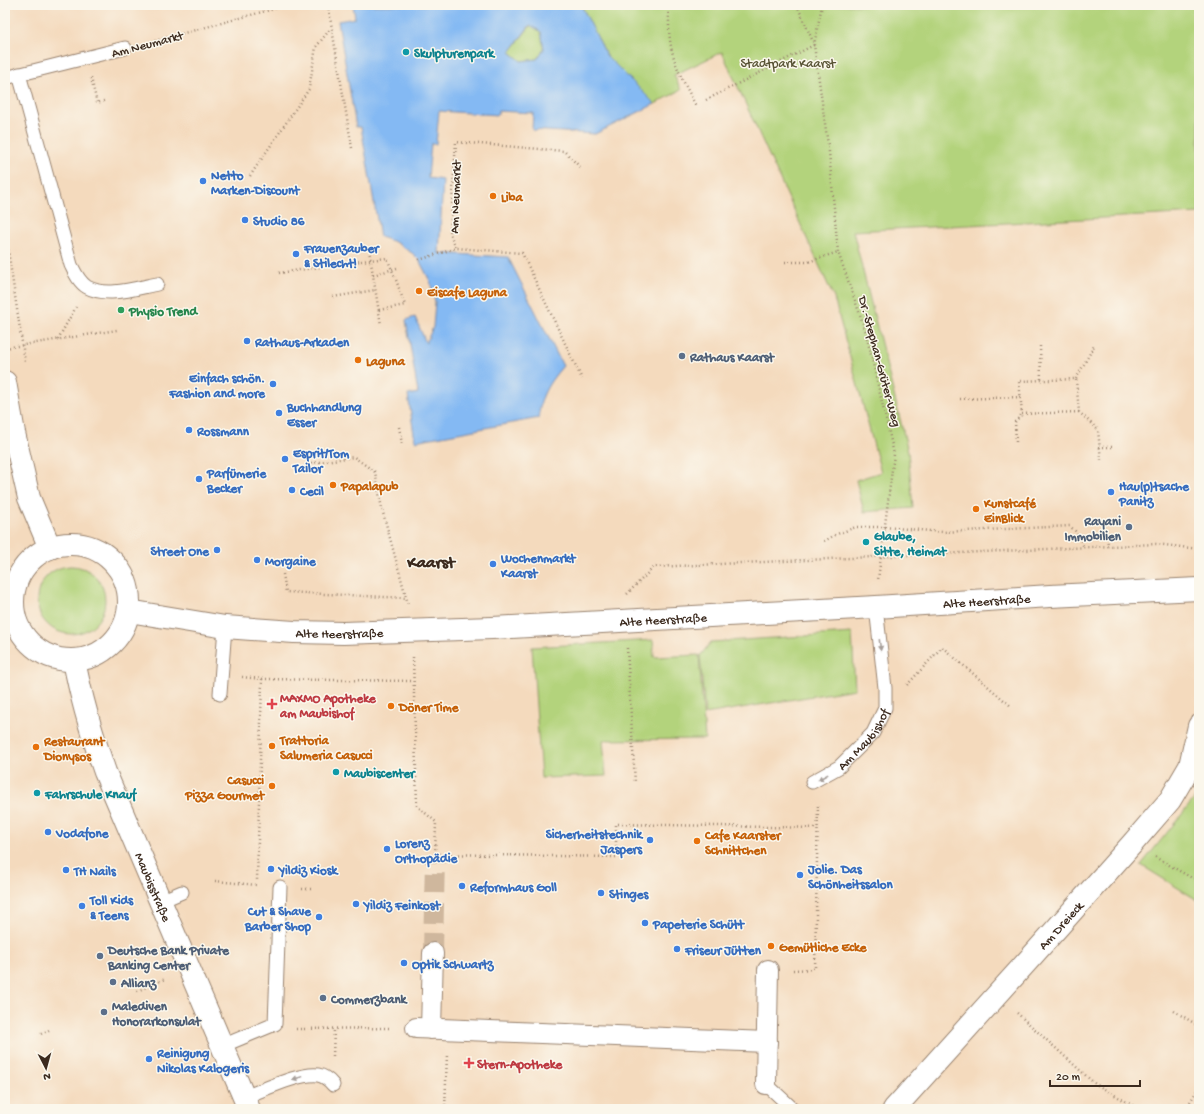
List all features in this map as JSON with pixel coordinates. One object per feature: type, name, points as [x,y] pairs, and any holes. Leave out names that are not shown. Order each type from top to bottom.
[{"type":"street","points":[[5,382],[14,433],[29,498],[50,548]]},
{"type":"street","points":[[70,544],[90,547],[108,557],[121,572],[128,590],[128,611],[122,629],[110,645],[94,655],[74,660],[50,656],[30,643],[17,623],[9,598],[18,577],[31,559],[50,548],[70,544]]},
{"type":"street","name":"Alte Heerstraße","points":[[128,611],[225,627],[294,632],[412,632],[621,612],[876,607],[1042,596],[1199,589]]},
{"type":"street","name":"Maubisstraße","points":[[74,660],[92,735],[105,772],[247,1103]]},
{"type":"street","name":"Am Dreieck","points":[[894,1109],[998,995],[1170,800],[1194,766],[1199,726]]},
{"type":"street","points":[[433,953],[432,1029],[767,1042]]},
{"type":"street","points":[[766,1084],[768,970]]},
{"type":"lane","name":"Am Neumarkt","points":[[5,78],[125,48]]},
{"type":"lane","points":[[19,74],[71,265],[77,278],[87,287],[99,291],[113,292],[157,284]]},
{"type":"lane","name":"Am Maubishof","points":[[815,781],[839,767],[873,733],[885,708],[885,688],[876,607]]},
{"type":"lane","points":[[220,694],[225,627]]},
{"type":"lane","points":[[222,1046],[275,1024],[280,887]]},
{"type":"lane","points":[[161,901],[182,892]]},
{"type":"lane","points":[[247,1103],[288,1081],[305,1076],[319,1075],[327,1078],[333,1085]]},
{"type":"lane","points":[[766,1084],[793,1109]]},
{"type":"path","name":"Am Neumarkt","points":[[125,48],[288,5]]},
{"type":"path","points":[[328,5],[352,148]]},
{"type":"path","points":[[670,5],[669,33],[671,52],[680,75],[696,106]]},
{"type":"path","points":[[706,100],[814,45],[797,5]]},
{"type":"path","name":"Dr.-Stephan-Grüter-Weg","points":[[822,5],[814,45],[829,152],[838,252],[865,329],[894,454],[880,558],[876,607]]},
{"type":"path","points":[[250,176],[309,89],[316,47],[331,28]]},
{"type":"path","points":[[93,84],[97,103],[104,101]]},
{"type":"path","name":"Am Neumarkt","points":[[580,167],[564,151],[456,142],[450,234],[456,248],[522,253],[582,379]]},
{"type":"path","points":[[419,260],[456,248]]},
{"type":"path","points":[[369,250],[381,325]]},
{"type":"path","points":[[785,262],[808,262],[838,252]]},
{"type":"path","points":[[280,273],[387,258],[405,305],[379,310]]},
{"type":"path","points":[[373,275],[397,268]]},
{"type":"path","points":[[58,340],[87,287]]},
{"type":"path","points":[[333,297],[376,290]]},
{"type":"path","points":[[5,348],[117,330]]},
{"type":"path","points":[[1078,412],[1076,379],[1095,344]]},
{"type":"path","points":[[1040,346],[1041,380]]},
{"type":"path","points":[[1022,414],[1020,381],[1076,379]]},
{"type":"path","points":[[960,400],[1020,397]]},
{"type":"path","points":[[1016,442],[1015,422],[1022,414],[1078,412],[1098,430],[1101,460]]},
{"type":"path","points":[[399,427],[402,444]]},
{"type":"path","points":[[1099,447],[1112,447]]},
{"type":"path","points":[[311,463],[354,457],[375,472],[382,509],[411,616],[417,806],[436,822],[435,855],[616,857],[616,824],[818,828]]},
{"type":"path","points":[[824,541],[837,534],[856,527],[884,527],[943,532],[1070,526],[1076,531],[1084,547]]},
{"type":"path","points":[[1106,534],[1108,546]]},
{"type":"path","points":[[635,783],[621,612],[654,567],[827,558],[880,558],[1156,544],[1199,549]]},
{"type":"path","points":[[283,574],[286,592],[406,598]]},
{"type":"path","points":[[929,662],[942,647],[1012,706]]},
{"type":"path","points":[[222,675],[262,679],[414,681]]},
{"type":"path","points":[[215,881],[257,885],[262,679]]},
{"type":"path","points":[[768,970],[815,969],[818,828],[815,781]]},
{"type":"path","points":[[1132,844],[1192,878],[1199,880]]},
{"type":"path","points":[[280,887],[312,889]]},
{"type":"path","points":[[998,995],[1094,1083],[1139,1109]]},
{"type":"path","points":[[1174,1011],[1199,1026]]},
{"type":"path","points":[[289,1032],[296,1029],[432,1029],[445,1109]]},
{"type":"path","points":[[41,1034],[49,1030]]},
{"type":"path","points":[[1186,1109],[1199,1087]]},
{"type":"green space","name":"Stadtpark Kaarst","points":[[581,5],[1199,5],[1199,213],[853,231],[908,451],[913,508],[864,512],[856,480],[881,472],[834,298],[722,52],[674,75],[681,90],[655,104],[607,56]]},
{"type":"green space","points":[[531,25],[541,32],[544,49],[537,59],[521,61],[510,52]]},
{"type":"green space","points":[[71,566],[84,569],[95,576],[102,587],[105,600],[102,613],[95,624],[84,631],[71,634],[58,631],[47,624],[40,613],[37,600],[40,587],[47,576],[58,569]]},
{"type":"green space","points":[[852,633],[855,689],[705,714],[700,656],[711,642]]},
{"type":"green space","points":[[653,640],[654,657],[699,655],[705,739],[603,740],[606,776],[541,778],[532,647]]},
{"type":"green space","points":[[1199,793],[1199,901],[1141,865]]},
{"type":"water","points":[[353,5],[581,5],[607,56],[655,104],[595,134],[532,130],[533,113],[498,111],[498,115],[439,111],[436,144],[431,144],[428,178],[443,180],[439,253],[508,257],[563,366],[553,378],[546,390],[539,410],[539,418],[415,441],[408,395],[418,393],[406,320],[415,317],[426,343],[433,327],[435,302],[430,281],[419,260],[412,253],[395,242],[380,237],[361,127],[356,127],[338,21],[355,18]],"holes":[[[530,25],[541,32],[544,49],[537,59],[521,61],[510,52]]]},
{"type":"tunnel","points":[[433,953],[435,857]]},
{"type":"place","name":"Skulpturenpark","points":[[406,52]]},
{"type":"place","name":"Netto Marken-Discount","points":[[203,181]]},
{"type":"place","name":"Liba","points":[[493,196]]},
{"type":"place","name":"Studio 86","points":[[245,220]]},
{"type":"place","name":"Frauenzauber & Stilecht!","points":[[296,254]]},
{"type":"place","name":"Eiscafe Laguna","points":[[419,291]]},
{"type":"place","name":"Physio Trend","points":[[121,310]]},
{"type":"place","name":"Rathaus-Arkaden","points":[[247,341]]},
{"type":"place","name":"Rathaus Kaarst","points":[[682,356]]},
{"type":"place","name":"Laguna","points":[[358,360]]},
{"type":"place","name":"Einfach schön. Fashion and more","points":[[273,384]]},
{"type":"place","name":"Buchhandlung Esser","points":[[279,413]]},
{"type":"place","name":"Rossmann","points":[[189,430]]},
{"type":"place","name":"Esprit/Tom Tailor","points":[[285,459]]},
{"type":"place","name":"Parfümerie Becker","points":[[199,479]]},
{"type":"place","name":"Papalapub","points":[[333,485]]},
{"type":"place","name":"Cecil","points":[[292,490]]},
{"type":"place","name":"Hau(p)tsache Panitz","points":[[1111,492]]},
{"type":"place","name":"Kunstcafé EinBlick","points":[[976,509]]},
{"type":"place","name":"Rayani Immobilien","points":[[1129,527]]},
{"type":"place","name":"Glaube, Sitte, Heimat","points":[[866,542]]},
{"type":"place","name":"Street One","points":[[217,550]]},
{"type":"place","name":"Morgaine","points":[[257,560]]},
{"type":"place","name":"Wochenmarkt Kaarst","points":[[493,564]]},
{"type":"place","name":"MAXMO Apotheke am Maubishof","points":[[272,704]]},
{"type":"place","name":"Döner Time","points":[[391,706]]},
{"type":"place","name":"Trattoria Salumeria Casucci","points":[[272,746]]},
{"type":"place","name":"Restaurant Dionysos","points":[[36,747]]},
{"type":"place","name":"Maubiscenter","points":[[336,772]]},
{"type":"place","name":"Casucci Pizza Gourmet","points":[[272,786]]},
{"type":"place","name":"Fahrschule Knauf","points":[[37,793]]},
{"type":"place","name":"Vodafone","points":[[48,832]]},
{"type":"place","name":"Sicherheitstechnik Jaspers","points":[[650,840]]},
{"type":"place","name":"Cafe Kaarster Schnittchen","points":[[697,841]]},
{"type":"place","name":"Lorenz Orthopädie","points":[[387,849]]},
{"type":"place","name":"Yildiz Kiosk","points":[[271,869]]},
{"type":"place","name":"TH Nails","points":[[66,870]]},
{"type":"place","name":"Jolie. Das Schönheitssalon","points":[[800,875]]},
{"type":"place","name":"Reformhaus Goll","points":[[462,886]]},
{"type":"place","name":"Stinges","points":[[601,893]]},
{"type":"place","name":"Yildiz Feinkost","points":[[356,904]]},
{"type":"place","name":"Toll Kids & Teens","points":[[82,906]]},
{"type":"place","name":"Cut & Shave Barber Shop","points":[[319,917]]},
{"type":"place","name":"Papeterie Schütt","points":[[645,923]]},
{"type":"place","name":"Gemütliche Ecke","points":[[771,946]]},
{"type":"place","name":"Friseur Jütten","points":[[677,949]]},
{"type":"place","name":"Deutsche Bank Private Banking Center","points":[[100,956]]},
{"type":"place","name":"Optik Schwartz","points":[[404,963]]},
{"type":"place","name":"Allianz","points":[[113,982]]},
{"type":"place","name":"Commerzbank","points":[[323,998]]},
{"type":"place","name":"Malediven Honorarkonsulat","points":[[104,1012]]},
{"type":"place","name":"Reinigung Nikolas Kalogeris","points":[[149,1059]]},
{"type":"place","name":"Stern-Apotheke","points":[[469,1063]]},
{"type":"district","name":"Kaarst","points":[[431,561]]}]
